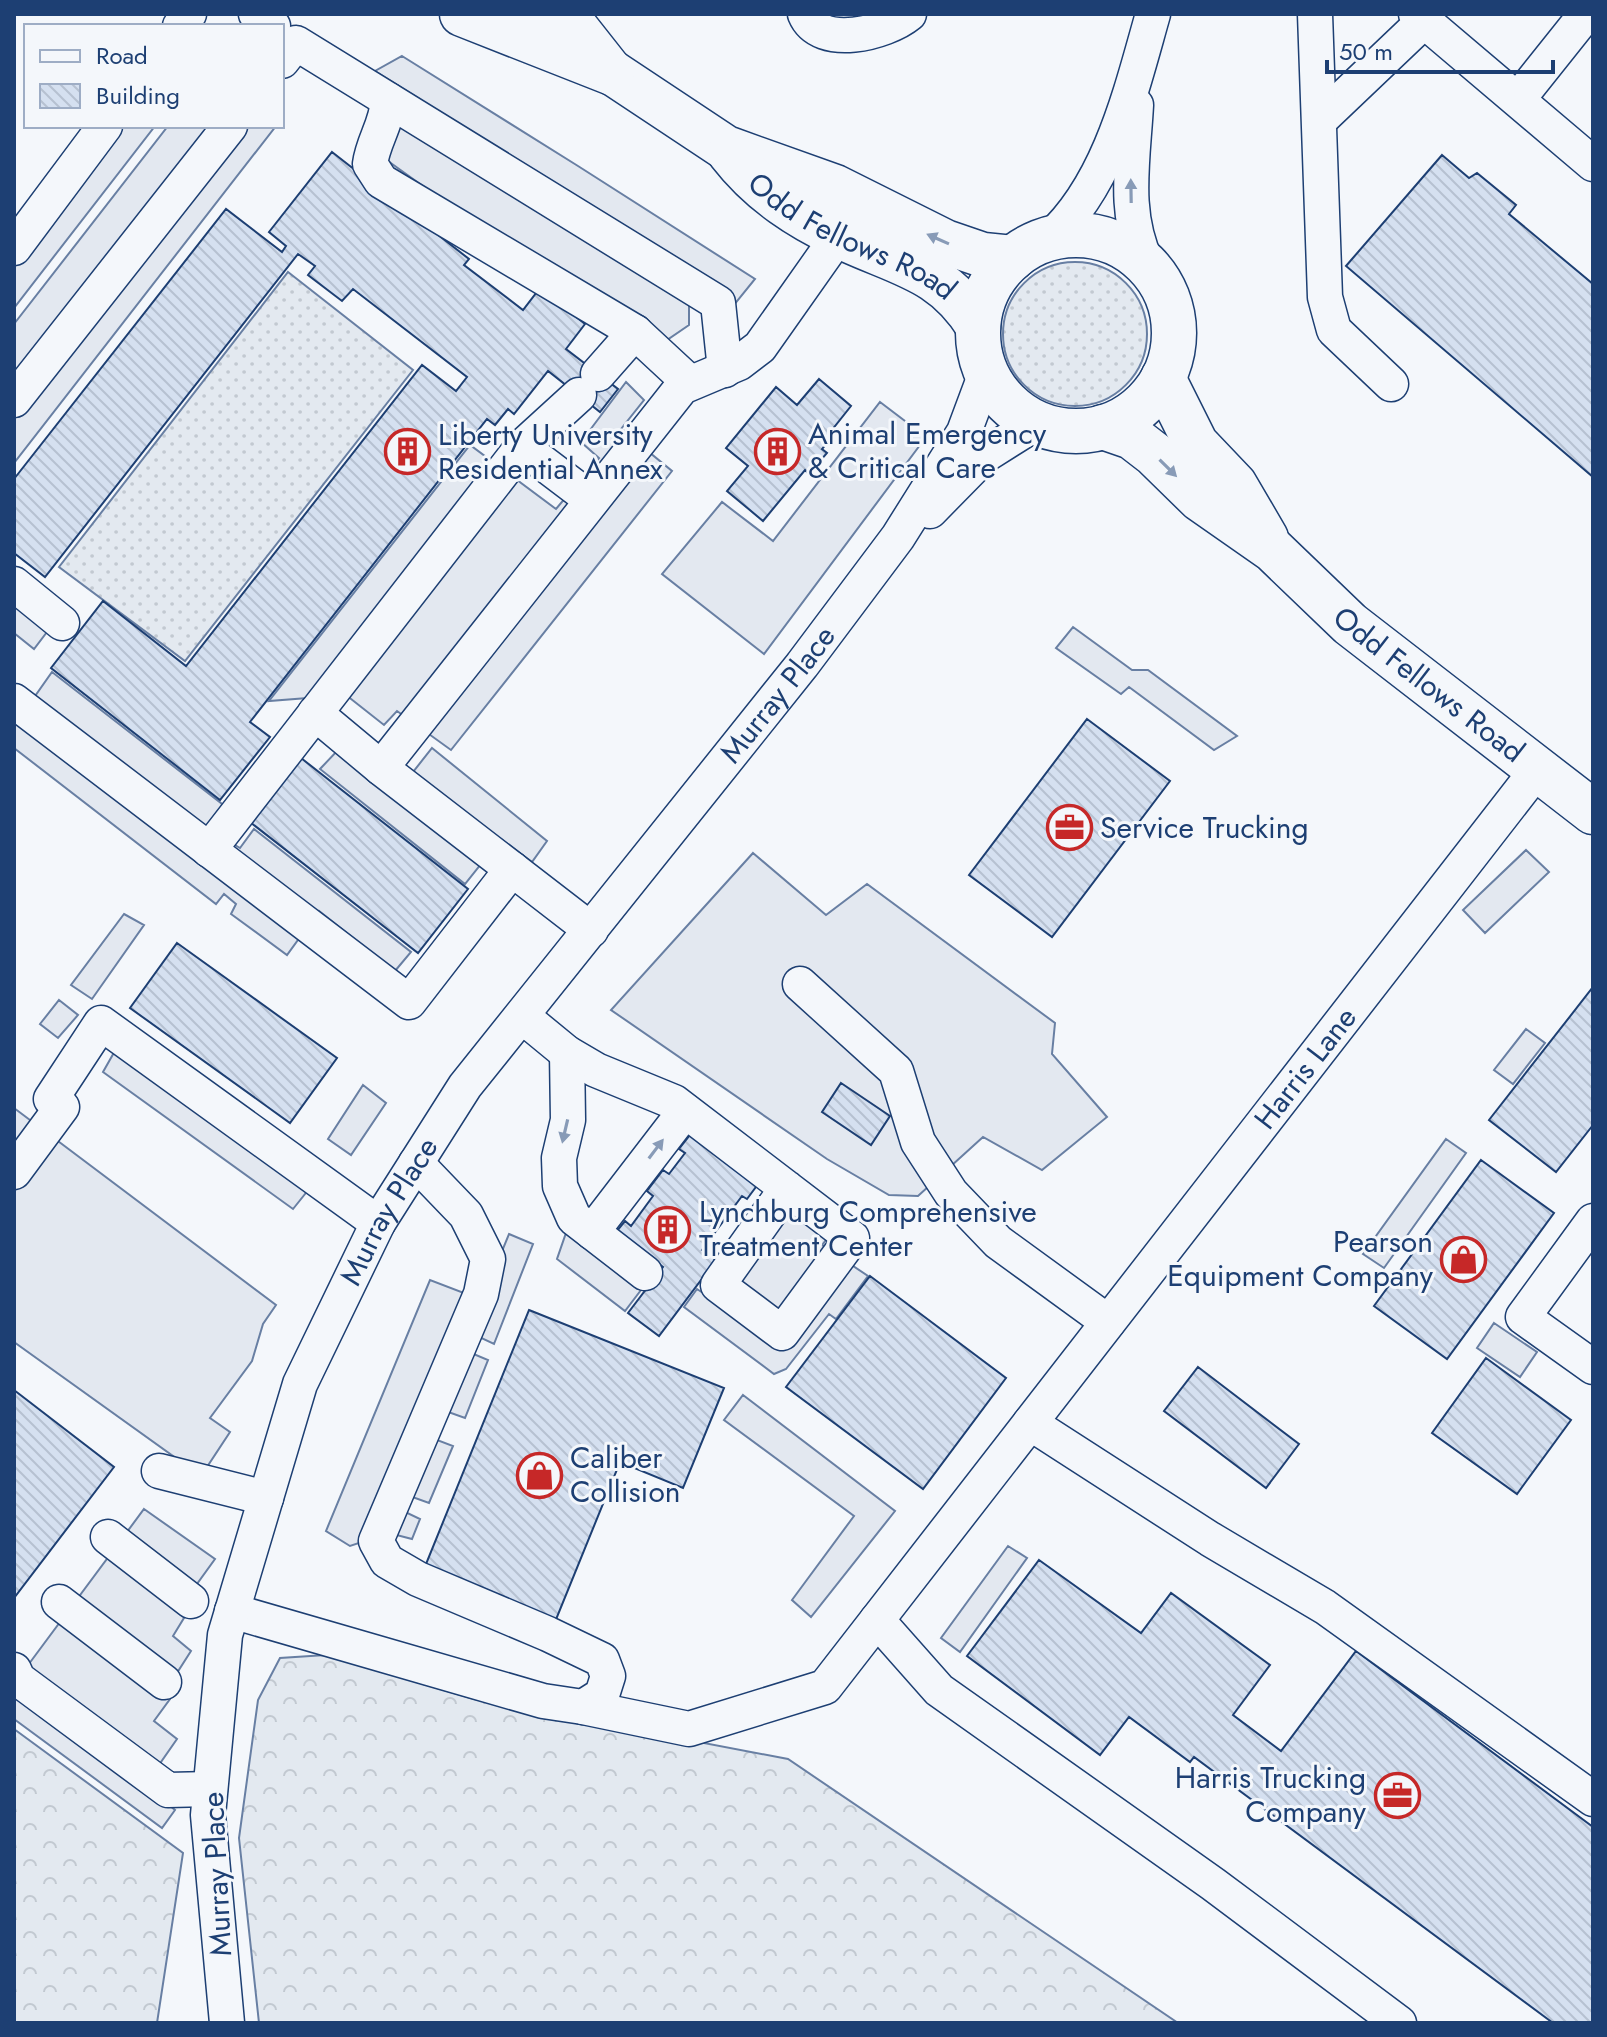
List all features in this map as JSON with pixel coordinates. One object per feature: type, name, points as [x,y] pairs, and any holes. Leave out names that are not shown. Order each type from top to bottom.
[{"type":"main road","points":[[462,14],[612,73]]},
{"type":"main road","name":"Odd Fellows Road","points":[[524,14],[726,148],[835,187],[945,242],[983,255],[1031,248]]},
{"type":"main road","points":[[565,14],[612,73]]},
{"type":"main road","name":"Odd Fellows Road","points":[[726,148],[750,179],[780,203],[839,235],[927,272],[963,301],[978,326]]},
{"type":"main road","points":[[1096,237],[1133,253],[1148,266],[1160,282],[1173,320],[1174,340],[1163,378],[1138,408],[1103,427],[1059,429],[1036,423],[1015,411],[986,373],[979,350],[978,326],[992,281],[1031,248],[1096,237]]},
{"type":"main road","name":"Odd Fellows Road","points":[[1163,378],[1196,444],[1235,485],[1273,550]]},
{"type":"main road","name":"Odd Fellows Road","points":[[1103,427],[1132,437],[1200,499],[1273,550],[1350,624],[1593,812]]},
{"type":"street","points":[[805,14],[823,32],[853,35],[894,26],[909,14]]},
{"type":"street","points":[[1031,248],[1079,209],[1110,144],[1139,65],[1153,14]]},
{"type":"street","points":[[1315,14],[1325,297],[1334,330],[1391,384]]},
{"type":"street","points":[[1519,98],[1586,14]]},
{"type":"street","points":[[1320,120],[1420,17],[1471,64],[1519,98],[1593,164]]},
{"type":"street","points":[[284,42],[388,100],[718,303],[725,370]]},
{"type":"street","points":[[1139,65],[1131,190],[1136,242],[1148,266]]},
{"type":"street","points":[[388,100],[387,122],[372,149],[370,164],[381,181],[635,332],[690,383]]},
{"type":"street","points":[[14,248],[104,128]]},
{"type":"street","points":[[14,400],[228,128]]},
{"type":"street","points":[[381,768],[682,387],[725,370],[760,347],[839,235]]},
{"type":"street","points":[[209,850],[522,447],[589,385],[635,332]]},
{"type":"street","name":"Murray Place","points":[[227,2023],[208,1815],[225,1635],[300,1384],[378,1223],[465,1086],[802,665],[898,537],[964,432],[986,373]]},
{"type":"street","name":"Murray Place","points":[[898,537],[926,515],[985,455],[1036,423]]},
{"type":"street","points":[[522,447],[592,500]]},
{"type":"street","points":[[14,584],[62,623]]},
{"type":"street","points":[[14,701],[409,1002],[512,869]]},
{"type":"street","points":[[315,713],[381,768],[591,930]]},
{"type":"street","name":"Harris Lane","points":[[232,1611],[543,1701],[689,1729],[825,1687],[1537,770]]},
{"type":"street","points":[[800,984],[896,1071],[918,1142],[951,1193],[998,1242],[1108,1322]]},
{"type":"street","points":[[522,1016],[567,1053],[596,1070],[674,1102],[787,1188]]},
{"type":"street","points":[[14,1172],[101,1023],[378,1223]]},
{"type":"street","points":[[567,1053],[568,1120],[559,1158],[560,1186],[574,1218],[645,1273]]},
{"type":"street","points":[[592,1232],[685,1111]]},
{"type":"street","points":[[416,1163],[466,1215],[488,1259],[481,1294],[376,1541],[387,1561],[418,1579],[602,1660],[608,1676],[602,1695],[583,1707]]},
{"type":"street","points":[[1593,1221],[1523,1317],[1593,1367]]},
{"type":"street","points":[[1030,1423],[1210,1539],[1325,1607],[1593,1799]]},
{"type":"street","points":[[159,1471],[266,1498]]},
{"type":"street","points":[[108,1537],[191,1601]]},
{"type":"street","points":[[59,1602],[164,1682]]},
{"type":"street","points":[[877,1620],[939,1690],[1213,1884],[1399,2023]]},
{"type":"street","points":[[14,1670],[18,1679],[168,1790],[210,1789]]},
{"type":"green space","points":[[1075,262],[1102,268],[1126,283],[1141,307],[1147,334],[1141,361],[1126,385],[1102,400],[1075,406],[1048,400],[1024,385],[1009,361],[1003,334],[1009,307],[1024,283],[1048,268]]},
{"type":"green space","points":[[288,272],[413,370],[185,661],[59,567]]},
{"type":"green space","points":[[326,1655],[474,1699],[788,1759],[1178,2023],[259,2023],[239,1838],[258,1700],[280,1658]]},
{"type":"green space","points":[[14,1729],[183,1853],[157,2023],[14,2023]]},
{"type":"shaded area","points":[[402,56],[755,279],[734,305],[689,295],[689,325],[667,340],[434,194],[388,161],[388,140],[418,98],[375,71]]},
{"type":"shaded area","points":[[116,128],[153,128],[14,308],[14,260]]},
{"type":"shaded area","points":[[166,128],[274,128],[14,463],[14,324]]},
{"type":"shaded area","points":[[626,382],[644,400],[621,429],[672,471],[451,750],[397,711],[384,725],[346,695],[269,701],[470,445],[556,509],[599,458],[581,442]]},
{"type":"shaded area","points":[[880,402],[926,437],[764,654],[662,574],[722,502],[773,541]]},
{"type":"shaded area","points":[[14,600],[50,628],[34,649],[14,633]]},
{"type":"shaded area","points":[[1073,627],[1132,670],[1148,670],[1237,736],[1214,750],[1129,687],[1121,694],[1056,648]]},
{"type":"shaded area","points":[[52,672],[244,821],[230,842],[240,848],[254,829],[411,952],[395,971],[319,911],[287,955],[231,914],[236,904],[224,894],[216,904],[14,748],[14,726]]},
{"type":"shaded area","points":[[432,748],[547,841],[532,862],[501,839],[465,884],[320,769],[337,751],[394,796]]},
{"type":"shaded area","points":[[1526,850],[1549,872],[1485,933],[1463,910]]},
{"type":"shaded area","points":[[753,853],[826,915],[867,884],[1055,1023],[1052,1054],[1107,1117],[1042,1170],[983,1137],[918,1196],[889,1195],[827,1159],[611,1010]]},
{"type":"shaded area","points":[[124,914],[144,925],[92,999],[71,985]]},
{"type":"shaded area","points":[[59,1000],[78,1015],[58,1038],[40,1024]]},
{"type":"shaded area","points":[[1526,1029],[1545,1043],[1513,1084],[1494,1070]]},
{"type":"shaded area","points":[[116,1049],[309,1189],[293,1209],[103,1072]]},
{"type":"shaded area","points":[[363,1085],[386,1103],[351,1155],[328,1139]]},
{"type":"shaded area","points":[[14,1108],[276,1305],[263,1324],[252,1361],[210,1418],[230,1432],[201,1476],[14,1342]]},
{"type":"shaded area","points":[[1446,1139],[1466,1153],[1384,1268],[1363,1254]]},
{"type":"shaded area","points":[[786,1202],[831,1234],[822,1245],[868,1276],[836,1319],[829,1314],[786,1369],[774,1374],[684,1307],[697,1289],[712,1299]]},
{"type":"shaded area","points":[[566,1233],[641,1290],[625,1311],[557,1259]]},
{"type":"shaded area","points":[[509,1234],[533,1244],[494,1344],[473,1334],[464,1350],[488,1360],[465,1418],[440,1409],[429,1437],[453,1446],[429,1503],[407,1495],[401,1510],[420,1519],[412,1539],[389,1533],[350,1546],[326,1531],[430,1280],[482,1300]]},
{"type":"shaded area","points":[[1494,1323],[1537,1352],[1520,1377],[1477,1348]]},
{"type":"shaded area","points":[[743,1395],[895,1511],[811,1617],[792,1600],[854,1516],[724,1420]]},
{"type":"shaded area","points":[[144,1509],[215,1559],[197,1584],[187,1613],[173,1636],[191,1651],[177,1673],[170,1699],[154,1721],[177,1739],[145,1785],[175,1810],[162,1828],[14,1719],[14,1684]]},
{"type":"shaded area","points":[[1008,1546],[1027,1558],[960,1652],[941,1638]]},
{"type":"building","name":"Liberty University Residential Annex","points":[[332,152],[469,259],[464,265],[523,310],[540,288],[585,324],[566,349],[618,389],[600,412],[548,371],[514,414],[508,409],[495,425],[487,419],[250,722],[270,737],[220,800],[51,668],[103,601],[186,666],[422,365],[456,391],[467,377],[353,289],[342,301],[308,275],[315,266],[298,254],[45,577],[14,553],[14,479],[226,209],[282,252],[286,246],[269,232]]},
{"type":"building","points":[[1442,155],[1469,178],[1477,173],[1516,205],[1509,214],[1593,284],[1593,477],[1346,266]]},
{"type":"building","name":"Animal Emergency & Critical Care","points":[[819,379],[851,406],[822,449],[827,453],[809,474],[805,470],[763,521],[727,491],[748,466],[726,448],[776,387],[797,405]]},
{"type":"building","name":"Service Trucking","points":[[1087,719],[1170,781],[1052,937],[969,875]]},
{"type":"building","points":[[301,758],[468,889],[418,953],[250,822]]},
{"type":"building","points":[[177,943],[337,1058],[290,1123],[130,1008]]},
{"type":"building","points":[[1593,987],[1593,1125],[1556,1172],[1489,1120]]},
{"type":"building","points":[[841,1083],[890,1116],[871,1145],[822,1112]]},
{"type":"building","name":"Lynchburg Comprehensive Treatment Center","points":[[697,1126],[764,1176],[747,1199],[742,1196],[702,1250],[716,1260],[659,1336],[628,1313],[663,1267],[616,1232],[625,1221],[631,1226],[653,1196],[647,1191],[663,1170],[669,1174],[685,1153],[679,1149]]},
{"type":"building","name":"Pearson Equipment Company","points":[[1481,1160],[1554,1213],[1447,1359],[1374,1306]]},
{"type":"building","points":[[870,1276],[1006,1378],[923,1489],[786,1387]]},
{"type":"building","name":"Caliber Collision","points":[[529,1310],[724,1388],[683,1488],[620,1462],[555,1622],[424,1569]]},
{"type":"building","points":[[1486,1358],[1571,1420],[1517,1494],[1432,1433]]},
{"type":"building","points":[[1198,1367],[1299,1444],[1266,1488],[1164,1411]]},
{"type":"building","points":[[14,1390],[114,1467],[14,1598]]},
{"type":"building","name":"Harris Trucking Company","points":[[1039,1560],[1141,1633],[1171,1593],[1270,1665],[1233,1715],[1281,1751],[1356,1651],[1593,1827],[1593,2023],[1553,2023],[1194,1757],[1190,1762],[1129,1717],[1100,1755],[967,1656]]},
{"type":"place","name":"Animal Emergency & Critical Care","points":[[777,451]]},
{"type":"place","name":"Liberty University Residential Annex","points":[[407,452]]},
{"type":"place","name":"Service Trucking","points":[[1069,828]]},
{"type":"place","name":"Lynchburg Comprehensive Treatment Center","points":[[668,1229]]},
{"type":"place","name":"Pearson Equipment Company","points":[[1464,1259]]},
{"type":"place","name":"Caliber Collision","points":[[539,1475]]},
{"type":"place","name":"Harris Trucking Company","points":[[1397,1795]]}]
